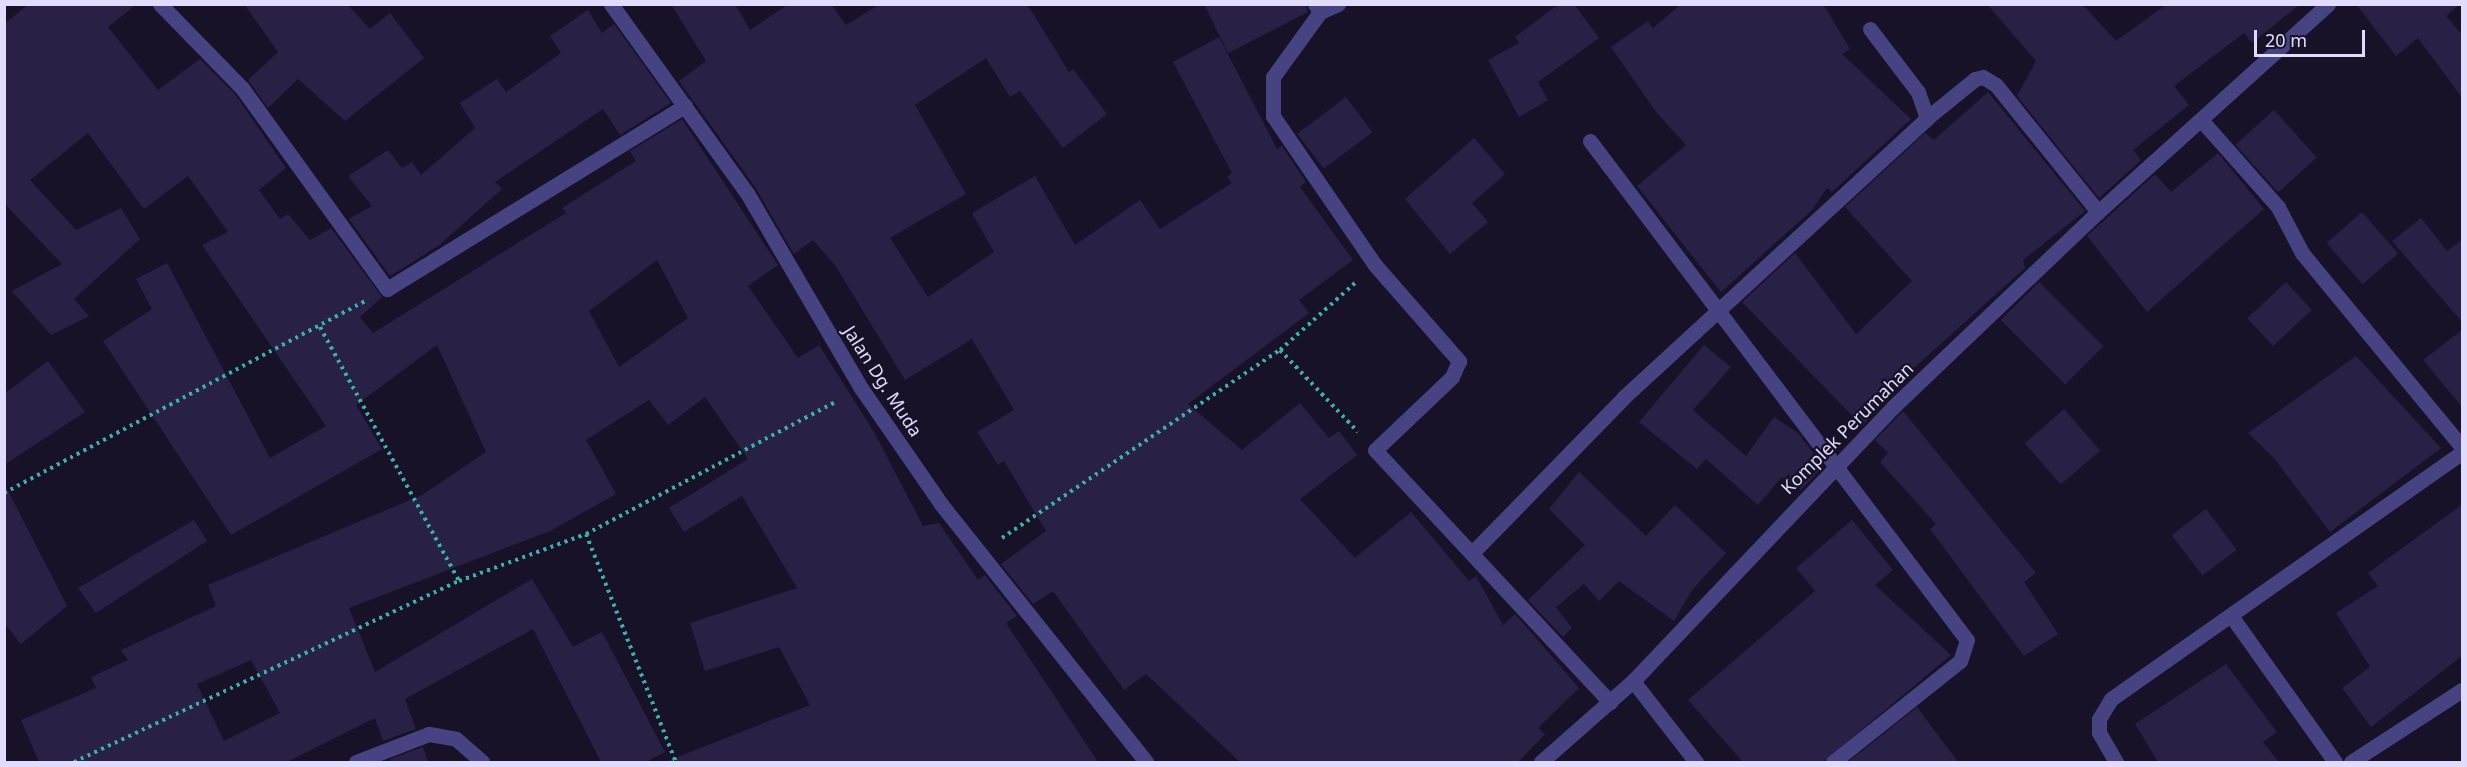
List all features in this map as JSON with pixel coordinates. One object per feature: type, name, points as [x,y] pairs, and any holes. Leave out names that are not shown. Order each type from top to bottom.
[{"type":"street","points":[[160,4],[242,88],[387,288],[685,106]]},
{"type":"street","name":"Jalan Dg. Muda","points":[[610,4],[747,193],[861,387],[979,554],[1146,762]]},
{"type":"street","points":[[1338,4],[1318,8],[1273,77],[1269,97],[1273,116],[1375,265],[1459,361],[1452,377],[1375,450],[1610,702]]},
{"type":"street","name":"Komplek Perumahan","points":[[1541,762],[1633,681],[1838,463],[2098,212],[2202,121],[2328,4]]},
{"type":"street","points":[[1870,29],[1918,92],[1927,118]]},
{"type":"street","points":[[1472,552],[1719,308],[1964,85],[1983,77],[1990,80],[2098,212]]},
{"type":"street","points":[[2202,121],[2278,207],[2302,253],[2463,447]]},
{"type":"street","points":[[1590,141],[1838,463],[1968,646],[1960,661],[1833,762]]},
{"type":"street","points":[[2111,761],[2099,732],[2099,718],[2111,699],[2232,617],[2463,452]]},
{"type":"street","points":[[2232,617],[2335,762]]},
{"type":"street","points":[[1633,681],[1696,762]]},
{"type":"street","points":[[2351,762],[2463,690]]},
{"type":"street","points":[[356,762],[429,734],[456,739],[482,762]]},
{"type":"path","points":[[979,554],[1280,350],[1375,265]]},
{"type":"path","points":[[4,493],[320,327],[387,288]]},
{"type":"path","points":[[320,327],[459,581]]},
{"type":"path","points":[[1280,350],[1375,450]]},
{"type":"path","points":[[74,762],[459,581],[586,534],[861,387]]},
{"type":"path","points":[[586,534],[676,762]]},
{"type":"building","points":[[29,4],[137,4],[108,27],[158,90],[200,59],[235,94],[286,168],[259,190],[280,219],[288,214],[310,240],[331,228],[382,297],[360,317],[373,333],[566,213],[562,208],[636,161],[630,151],[682,119],[778,265],[748,286],[798,358],[819,345],[874,432],[923,526],[939,523],[978,580],[985,575],[1017,616],[1006,623],[1098,762],[665,762],[810,705],[779,647],[705,671],[690,623],[797,588],[742,496],[684,532],[669,508],[748,459],[705,397],[668,425],[649,400],[586,440],[616,494],[550,531],[349,608],[375,672],[532,579],[573,647],[602,632],[665,752],[646,762],[601,762],[533,629],[405,699],[416,729],[383,741],[375,718],[287,762],[39,762],[21,720],[96,688],[91,677],[128,660],[121,650],[216,606],[208,585],[422,495],[486,452],[437,345],[356,405],[382,449],[231,535],[103,341],[152,309],[136,279],[167,263],[270,458],[326,426],[202,245],[228,232],[188,176],[144,209],[88,133],[30,180],[76,230],[121,208],[140,239],[74,299],[89,316],[51,335],[12,291],[62,264],[4,203],[4,24]],"holes":[[[657,260],[688,318],[619,367],[589,311]],[[251,660],[280,713],[224,741],[197,684]]]},
{"type":"building","points":[[244,4],[347,4],[370,29],[390,13],[424,58],[345,121],[298,79],[268,108],[248,80],[278,52]]},
{"type":"building","points":[[671,4],[735,4],[750,30],[789,4],[831,4],[846,25],[880,4],[1027,4],[1069,72],[1073,69],[1107,114],[1063,148],[1020,91],[1010,97],[986,58],[915,105],[966,194],[890,238],[928,297],[994,252],[972,213],[1035,176],[1075,245],[1140,200],[1160,229],[1232,183],[1227,177],[1232,173],[1173,62],[1219,37],[1277,149],[1282,146],[1306,182],[1300,187],[1353,260],[1299,300],[1309,313],[1188,404],[1242,450],[1300,403],[1329,438],[1339,431],[1357,455],[1300,499],[1355,558],[1411,512],[1469,581],[1476,576],[1503,625],[1515,614],[1579,688],[1538,728],[1545,734],[1518,762],[1240,762],[1146,674],[1124,690],[1053,591],[1033,604],[1001,564],[1046,531],[1004,461],[998,465],[977,432],[1014,410],[972,339],[905,380],[835,265],[813,240],[794,254],[755,187],[679,81],[706,61]]},
{"type":"building","points":[[1204,4],[1305,4],[1308,12],[1228,53]]},
{"type":"building","points":[[1559,4],[1574,4],[1599,38],[1538,82],[1548,100],[1519,117],[1488,60],[1519,43],[1515,37]]},
{"type":"building","points":[[1681,4],[1823,4],[1850,49],[1842,54],[1911,119],[1832,192],[1827,188],[1812,210],[1721,292],[1637,186],[1686,145],[1656,112],[1611,47],[1648,21],[1653,28]]},
{"type":"building","points":[[1987,4],[2082,4],[2116,41],[2167,4],[2300,4],[2252,43],[2244,33],[2174,86],[2189,105],[2133,150],[2141,160],[2099,198],[2017,96],[2036,61]]},
{"type":"building","points":[[2356,4],[2460,4],[2446,16],[2463,36],[2463,99],[2418,38],[2396,56]]},
{"type":"building","points":[[588,10],[602,33],[614,24],[671,103],[620,135],[603,109],[495,182],[502,189],[438,246],[390,276],[349,219],[372,206],[348,176],[388,150],[402,168],[412,162],[421,175],[475,128],[460,103],[497,79],[506,92],[561,53],[550,36]]},
{"type":"building","points":[[1988,92],[2085,211],[2023,260],[2025,268],[1885,394],[1889,397],[1862,426],[1742,302],[1795,253],[1856,334],[1912,281],[1845,207],[1925,133],[1934,140]]},
{"type":"building","points":[[1346,97],[1372,132],[1324,169],[1297,134]]},
{"type":"building","points":[[2274,110],[2317,158],[2278,192],[2235,145]]},
{"type":"building","points":[[1474,138],[1505,174],[1472,203],[1488,222],[1450,254],[1405,199]]},
{"type":"building","points":[[2218,153],[2264,209],[2147,312],[2087,236],[2155,174],[2171,192]]},
{"type":"building","points":[[2362,212],[2398,254],[2363,284],[2327,243]]},
{"type":"building","points":[[2421,218],[2447,251],[2463,239],[2463,323],[2392,241]]},
{"type":"building","points":[[2039,282],[2103,346],[2065,385],[2001,320]]},
{"type":"building","points":[[2286,282],[2312,310],[2273,346],[2247,318]]},
{"type":"building","points":[[2463,329],[2463,408],[2423,360]]},
{"type":"building","points":[[1704,345],[1731,367],[1693,410],[1746,456],[1774,417],[1798,433],[1823,466],[1801,490],[1782,477],[1758,505],[1706,459],[1697,469],[1639,422]]},
{"type":"building","points":[[2356,356],[2441,448],[2330,532],[2273,457],[2248,433]]},
{"type":"building","points":[[48,361],[85,412],[4,465],[4,394]]},
{"type":"building","points":[[2064,409],[2100,451],[2061,485],[2025,443]]},
{"type":"building","points":[[1903,411],[2036,573],[2024,582],[2058,634],[2024,656],[1930,529],[1936,524],[1880,462],[1888,453],[1875,440]]},
{"type":"building","points":[[1579,472],[1646,536],[1675,505],[1726,553],[1692,590],[1674,621],[1619,581],[1599,601],[1584,584],[1556,607],[1572,628],[1563,637],[1528,600],[1585,545],[1549,509]]},
{"type":"building","points":[[4,483],[67,606],[21,644],[4,623]]},
{"type":"building","points":[[2463,504],[2463,655],[2371,727],[2342,688],[2370,667],[2336,613],[2378,586],[2368,573]]},
{"type":"building","points":[[2206,509],[2237,550],[2202,576],[2172,535]]},
{"type":"building","points":[[194,520],[207,541],[96,613],[78,588]]},
{"type":"building","points":[[1852,520],[1893,570],[1875,585],[1951,655],[1823,762],[1743,762],[1688,700],[1815,591],[1796,568]]},
{"type":"building","points":[[2226,664],[2277,732],[2263,742],[2279,762],[2158,762],[2135,724]]},
{"type":"building","points":[[1917,707],[1958,762],[1848,762]]},
{"type":"building","points":[[423,747],[428,762],[391,762],[390,759]]}]
